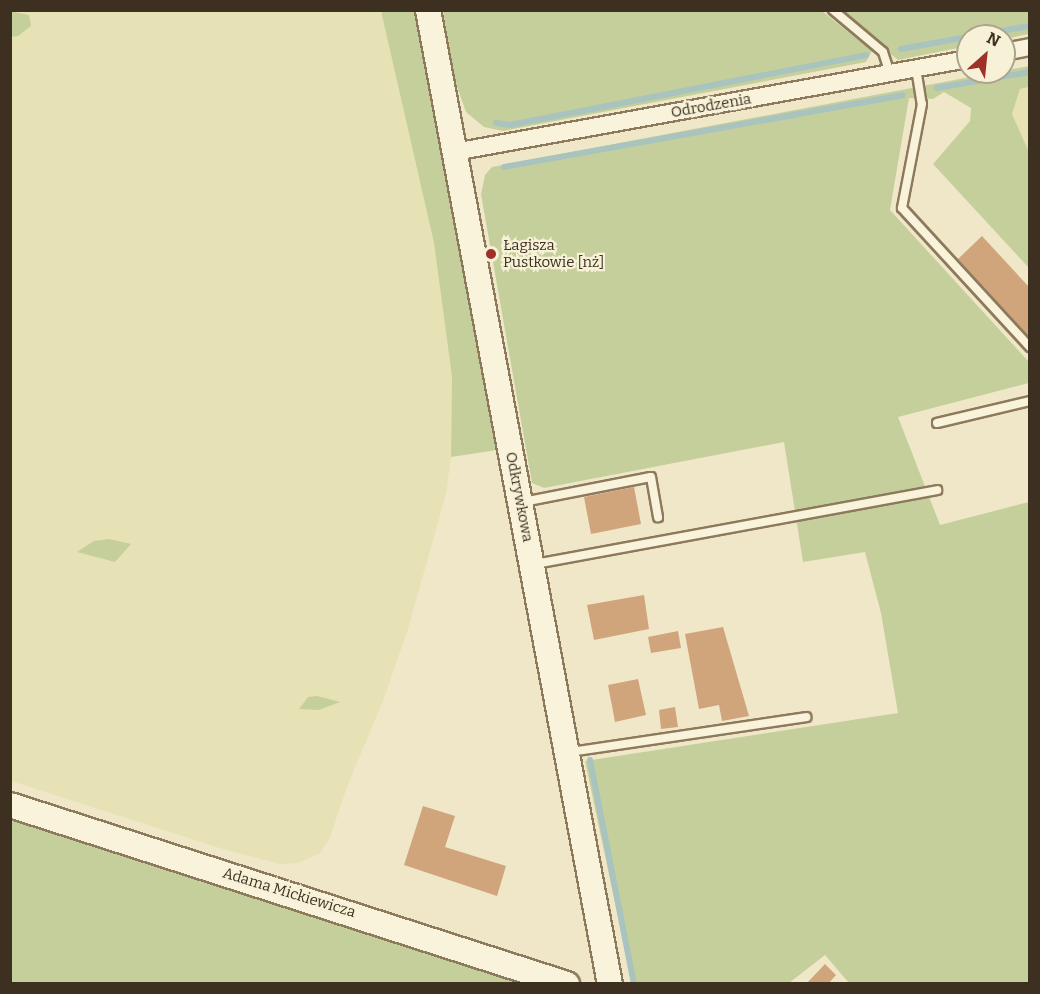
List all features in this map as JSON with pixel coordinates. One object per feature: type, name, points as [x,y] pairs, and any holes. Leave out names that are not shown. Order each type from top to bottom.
[{"type":"street","name":"Odkrywkowa","points":[[428,10],[610,984]]},
{"type":"street","name":"Odrodzenia","points":[[454,152],[956,61]]},
{"type":"street","name":"Adama Mickiewicza","points":[[10,805],[567,984]]},
{"type":"lane","points":[[833,10],[883,52],[890,73]]},
{"type":"lane","points":[[916,68],[922,104],[902,208],[1029,347]]},
{"type":"lane","points":[[937,423],[1029,401]]},
{"type":"lane","points":[[520,502],[651,477],[658,517]]},
{"type":"lane","points":[[531,565],[937,490]]},
{"type":"lane","points":[[566,753],[806,717]]},
{"type":"shaded area","points":[[11,11],[381,11],[434,243],[452,377],[451,457],[446,494],[408,629],[383,701],[348,784],[329,840],[319,854],[297,863],[280,864],[226,850],[11,781],[10,37],[18,36],[29,15]]},
{"type":"shaded area","points":[[1029,87],[1029,152],[1012,114],[1020,89]]},
{"type":"green space","points":[[10,11],[29,15],[31,26],[18,36],[11,37]]},
{"type":"green space","points":[[381,11],[415,11],[497,450],[451,457],[452,377],[434,243]]},
{"type":"green space","points":[[443,11],[822,11],[872,51],[866,62],[503,131],[484,127],[466,112],[455,81]]},
{"type":"green space","points":[[838,11],[1029,11],[1029,34],[1016,37],[1016,24],[956,24],[956,48],[898,60]]},
{"type":"green space","points":[[1029,66],[1029,87],[1020,89],[1012,114],[1029,152],[1029,268],[933,164],[970,121],[971,108],[944,92],[933,99],[909,98],[890,210],[1029,362],[1029,383],[898,417],[940,525],[1029,502],[1029,983],[849,983],[825,955],[789,983],[632,983],[585,761],[898,713],[881,613],[865,552],[803,562],[784,442],[544,488],[532,483],[481,194],[485,175],[492,167],[956,80],[956,84],[1016,84],[1016,68]]},
{"type":"green space","points":[[109,539],[131,544],[115,562],[77,552],[94,541]]},
{"type":"green space","points":[[317,696],[340,702],[319,710],[299,709],[308,697]]},
{"type":"green space","points":[[10,814],[466,965],[531,983],[11,983]]},
{"type":"building","points":[[982,236],[1029,287],[1029,337],[958,259]]},
{"type":"building","points":[[634,487],[641,524],[591,534],[584,497]]},
{"type":"building","points":[[644,595],[649,629],[594,640],[587,605]]},
{"type":"building","points":[[723,627],[749,716],[722,721],[719,705],[699,709],[685,634]]},
{"type":"building","points":[[678,631],[681,648],[651,653],[648,637]]},
{"type":"building","points":[[638,679],[646,715],[615,722],[608,685]]},
{"type":"building","points":[[675,707],[678,727],[661,729],[659,710]]},
{"type":"building","points":[[423,806],[455,816],[445,847],[506,866],[497,896],[404,865]]},
{"type":"building","points":[[825,964],[836,975],[828,984],[806,984]]},
{"type":"waterway","points":[[1016,28],[1030,26]]},
{"type":"waterway","points":[[901,49],[956,39]]},
{"type":"waterway","points":[[496,123],[510,125],[866,55]]},
{"type":"waterway","points":[[937,88],[1030,72]]},
{"type":"waterway","points":[[504,167],[903,95]]},
{"type":"waterway","points":[[590,760],[634,984]]},
{"type":"place","name":"Łagisza Pustkowie [nż]","points":[[491,254]]}]
